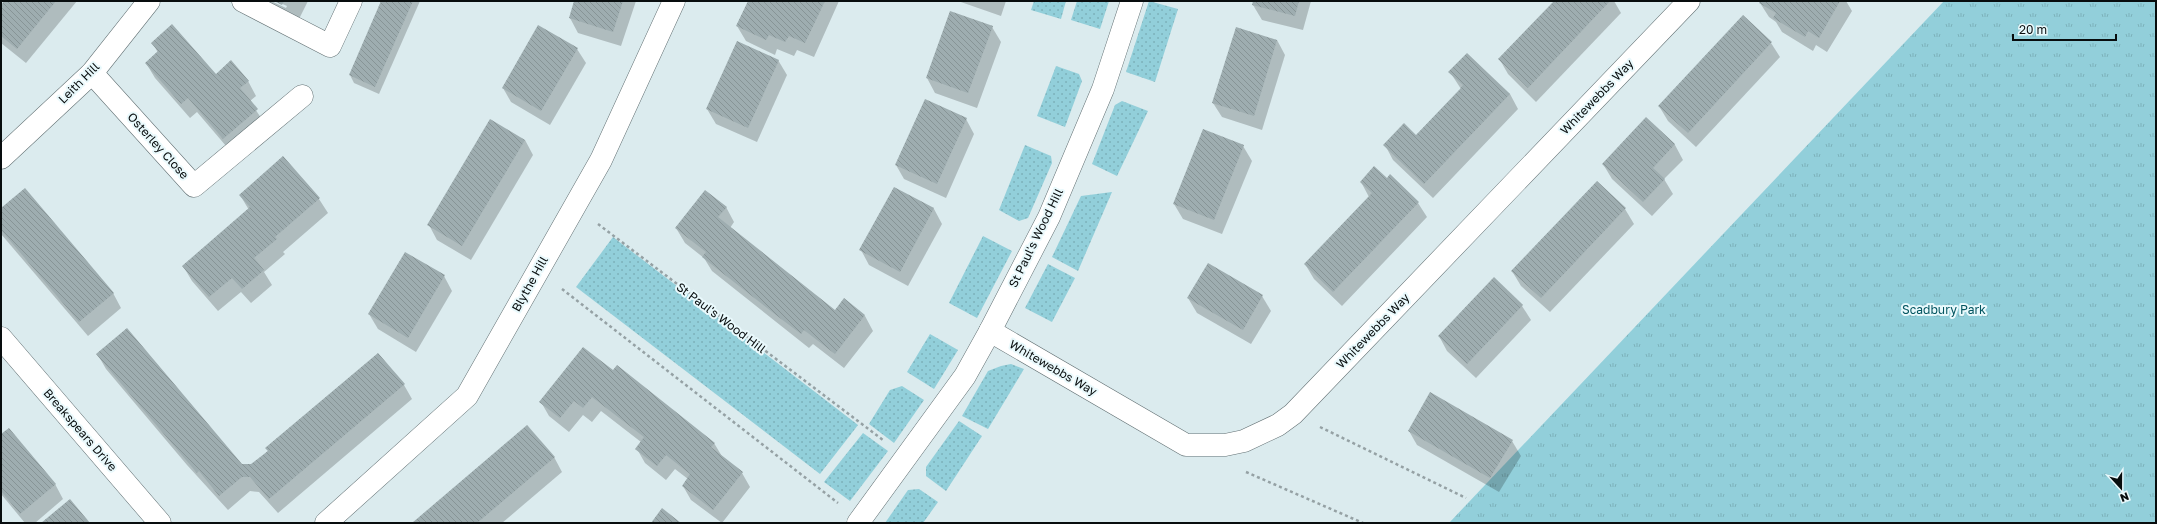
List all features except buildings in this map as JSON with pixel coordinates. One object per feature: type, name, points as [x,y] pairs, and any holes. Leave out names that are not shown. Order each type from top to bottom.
[{"type":"street","name":"Leith Hill","points":[[1,158],[92,73],[149,1]]},
{"type":"street","points":[[243,1],[330,46],[351,1]]},
{"type":"street","name":"Blythe Hill","points":[[326,523],[467,396],[601,160],[674,1]]},
{"type":"street","name":"St Paul's Wood Hill","points":[[859,522],[907,458],[965,376],[990,331],[1049,217],[1103,89],[1132,1]]},
{"type":"street","name":"Whitewebbs Way","points":[[990,331],[1186,445],[1225,445],[1244,441],[1278,426],[1293,414],[1689,1]]},
{"type":"street","name":"Osterley Close","points":[[92,73],[194,186],[302,96]]},
{"type":"street","name":"Breakspears Drive","points":[[1,338],[160,523]]},
{"type":"path","name":"St Paul's Wood Hill","points":[[574,206],[907,458]]},
{"type":"path","points":[[538,271],[859,522]]},
{"type":"path","points":[[1293,414],[1466,498]]},
{"type":"path","points":[[1243,470],[1363,523]]},
{"type":"green space","points":[[1034,1],[1066,1],[1061,19],[1031,10]]},
{"type":"green space","points":[[1077,1],[1109,1],[1100,29],[1071,20]]},
{"type":"green space","points":[[1149,1],[1178,9],[1155,82],[1126,72]]},
{"type":"green space","name":"Scadbury Park","points":[[1944,1],[2156,1],[2156,523],[1449,523]]},
{"type":"green space","points":[[1056,66],[1079,74],[1082,81],[1065,127],[1037,116]]},
{"type":"green space","points":[[1122,101],[1148,111],[1117,176],[1092,164],[1115,105]]},
{"type":"green space","points":[[1025,145],[1051,156],[1052,163],[1028,218],[1019,221],[999,210]]},
{"type":"green space","points":[[1112,192],[1078,271],[1052,257],[1081,196]]},
{"type":"green space","points":[[983,236],[1012,251],[977,318],[949,303]]},
{"type":"green space","points":[[613,237],[858,425],[820,474],[576,287]]},
{"type":"green space","points":[[1048,264],[1075,278],[1052,322],[1025,308]]},
{"type":"green space","points":[[930,334],[958,350],[934,389],[907,372]]},
{"type":"green space","points":[[1011,364],[1024,369],[988,429],[962,416],[988,371]]},
{"type":"green space","points":[[902,386],[924,400],[894,443],[869,424],[890,390]]},
{"type":"green space","points":[[959,421],[982,436],[946,491],[926,476],[926,467]]},
{"type":"green space","points":[[863,433],[888,451],[850,501],[824,482]]},
{"type":"green space","points":[[919,489],[938,502],[923,523],[885,523],[908,490]]}]
